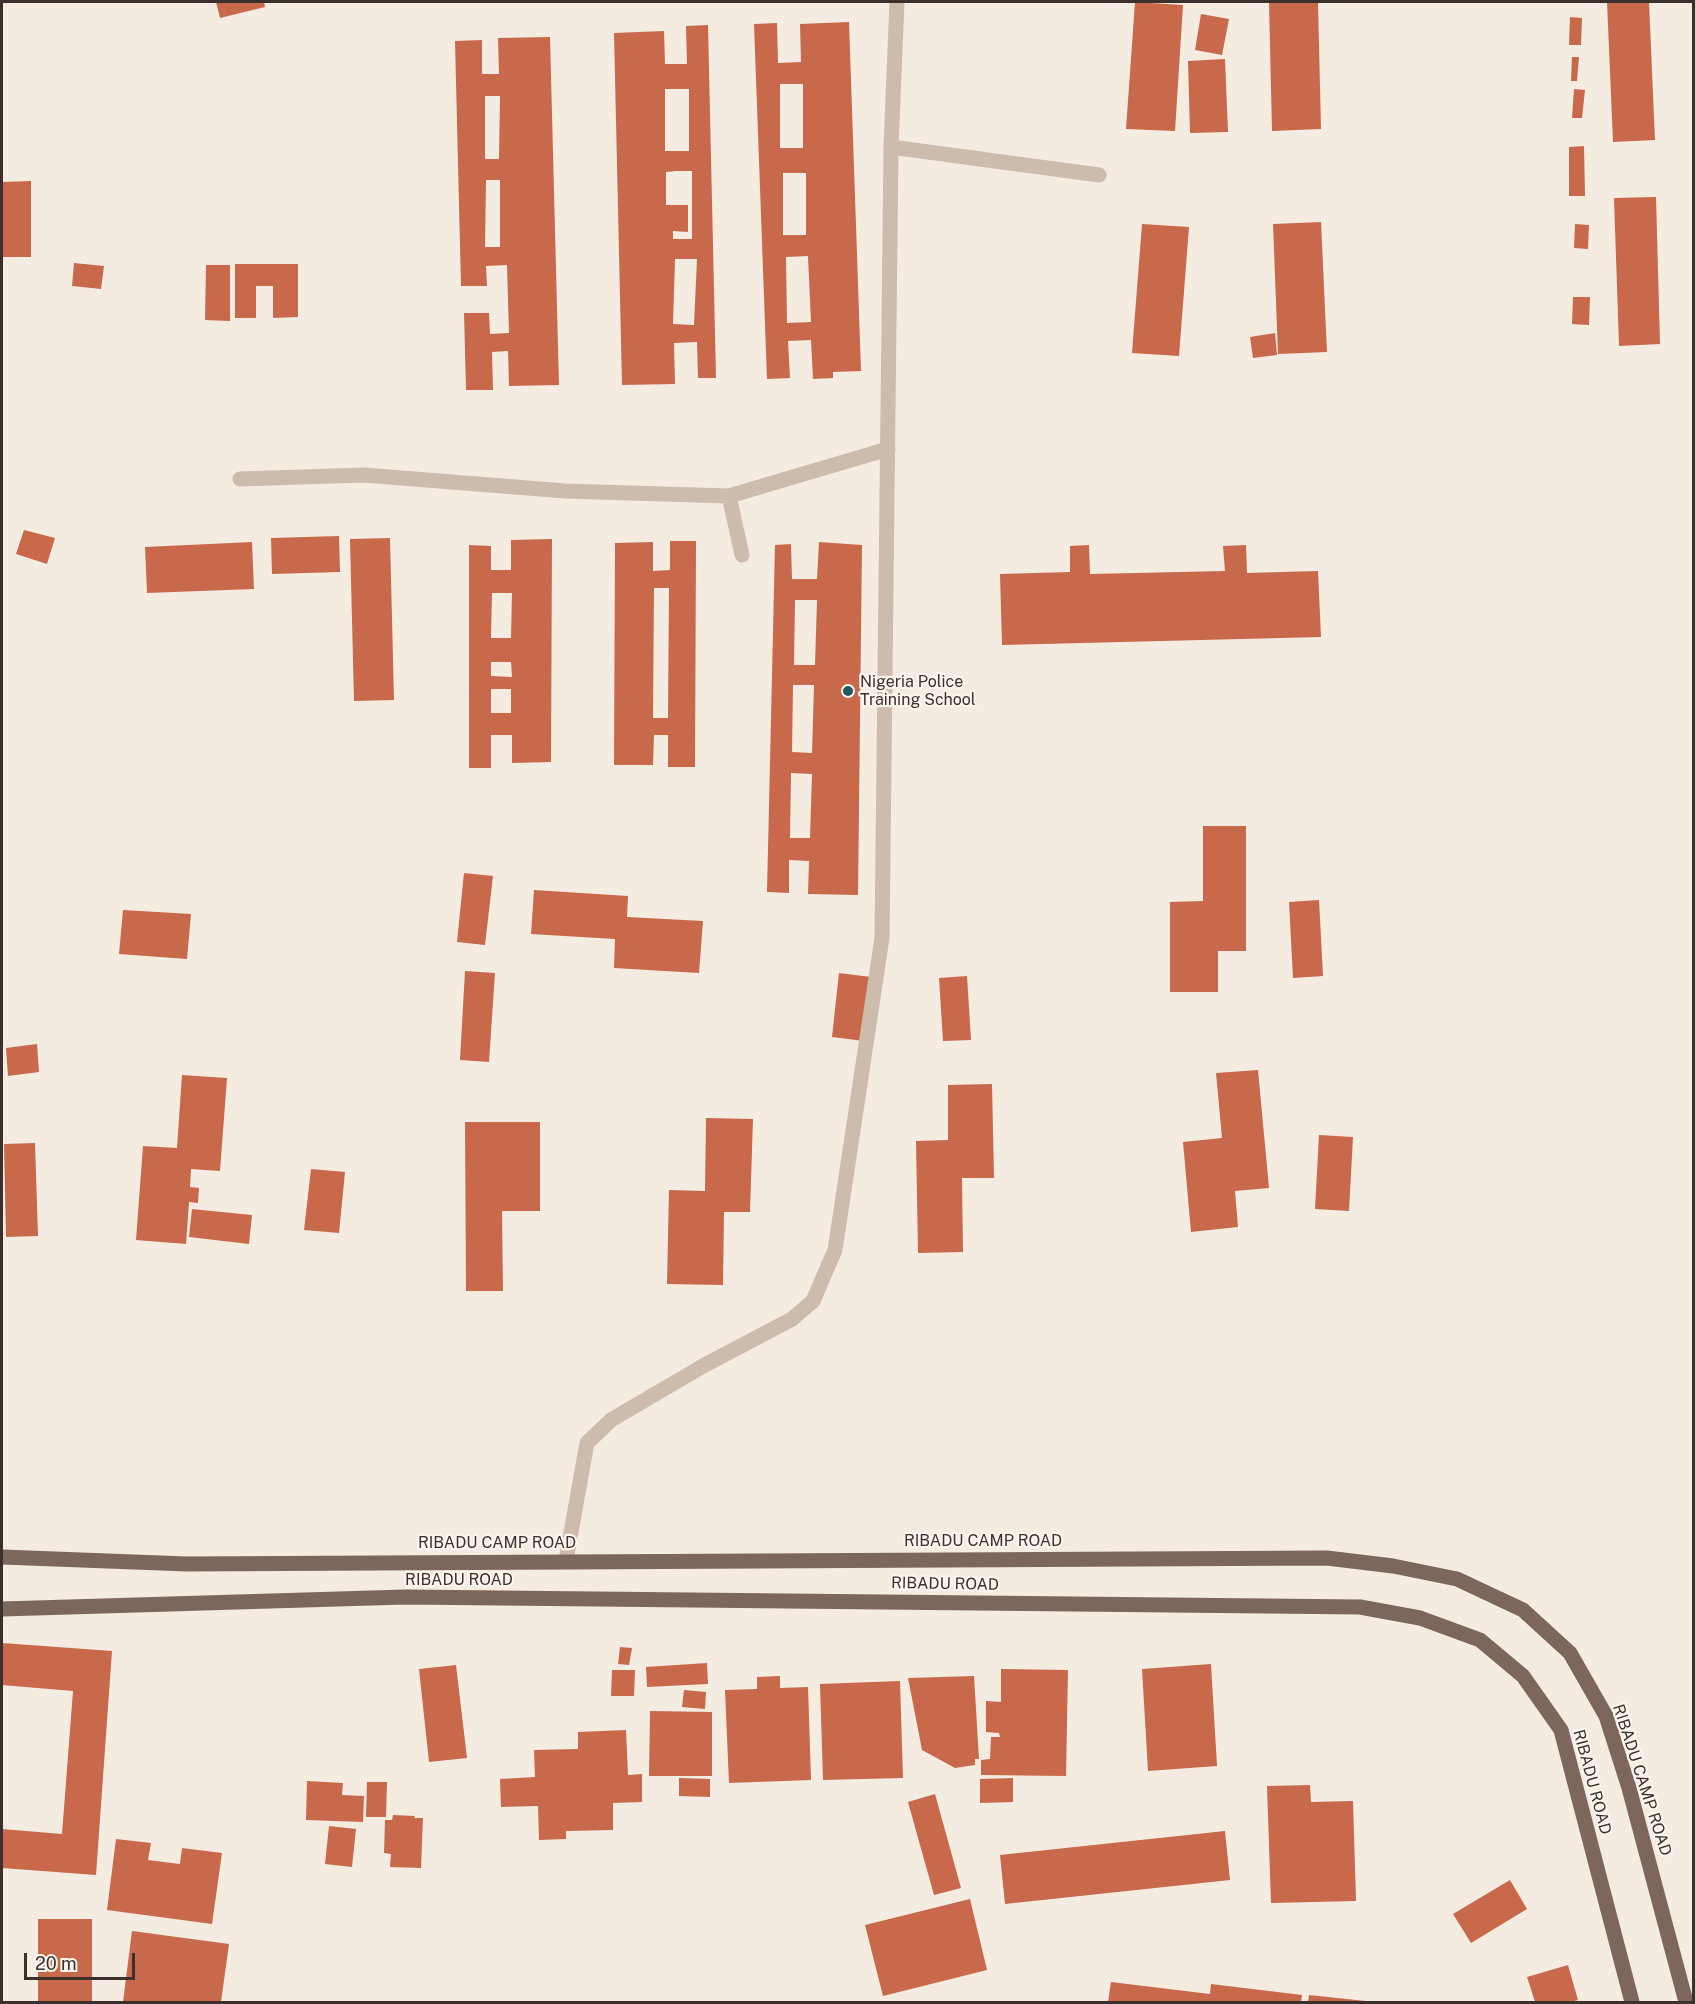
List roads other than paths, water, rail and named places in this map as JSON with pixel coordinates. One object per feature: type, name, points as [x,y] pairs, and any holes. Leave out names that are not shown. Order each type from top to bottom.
[{"type":"main road","name":"RIBADU CAMP ROAD","points":[[2,1557],[187,1564],[566,1560],[1327,1558],[1393,1566],[1457,1579],[1523,1610],[1570,1653],[1606,1716],[1629,1788],[1686,2002]]},
{"type":"main road","name":"RIBADU ROAD","points":[[2,1609],[405,1597],[1360,1607],[1420,1618],[1480,1640],[1523,1676],[1561,1730],[1632,2002]]},
{"type":"street","points":[[566,1560],[587,1443],[611,1420],[703,1366],[792,1319],[813,1300],[836,1250],[882,938],[891,147],[897,2]]},
{"type":"street","points":[[891,147],[1099,175]]},
{"type":"street","points":[[240,479],[364,475],[565,491],[729,496],[888,449]]},
{"type":"street","points":[[729,496],[742,555]]},
{"type":"place","name":"Nigeria Police Training School","points":[[848,691]]}]
